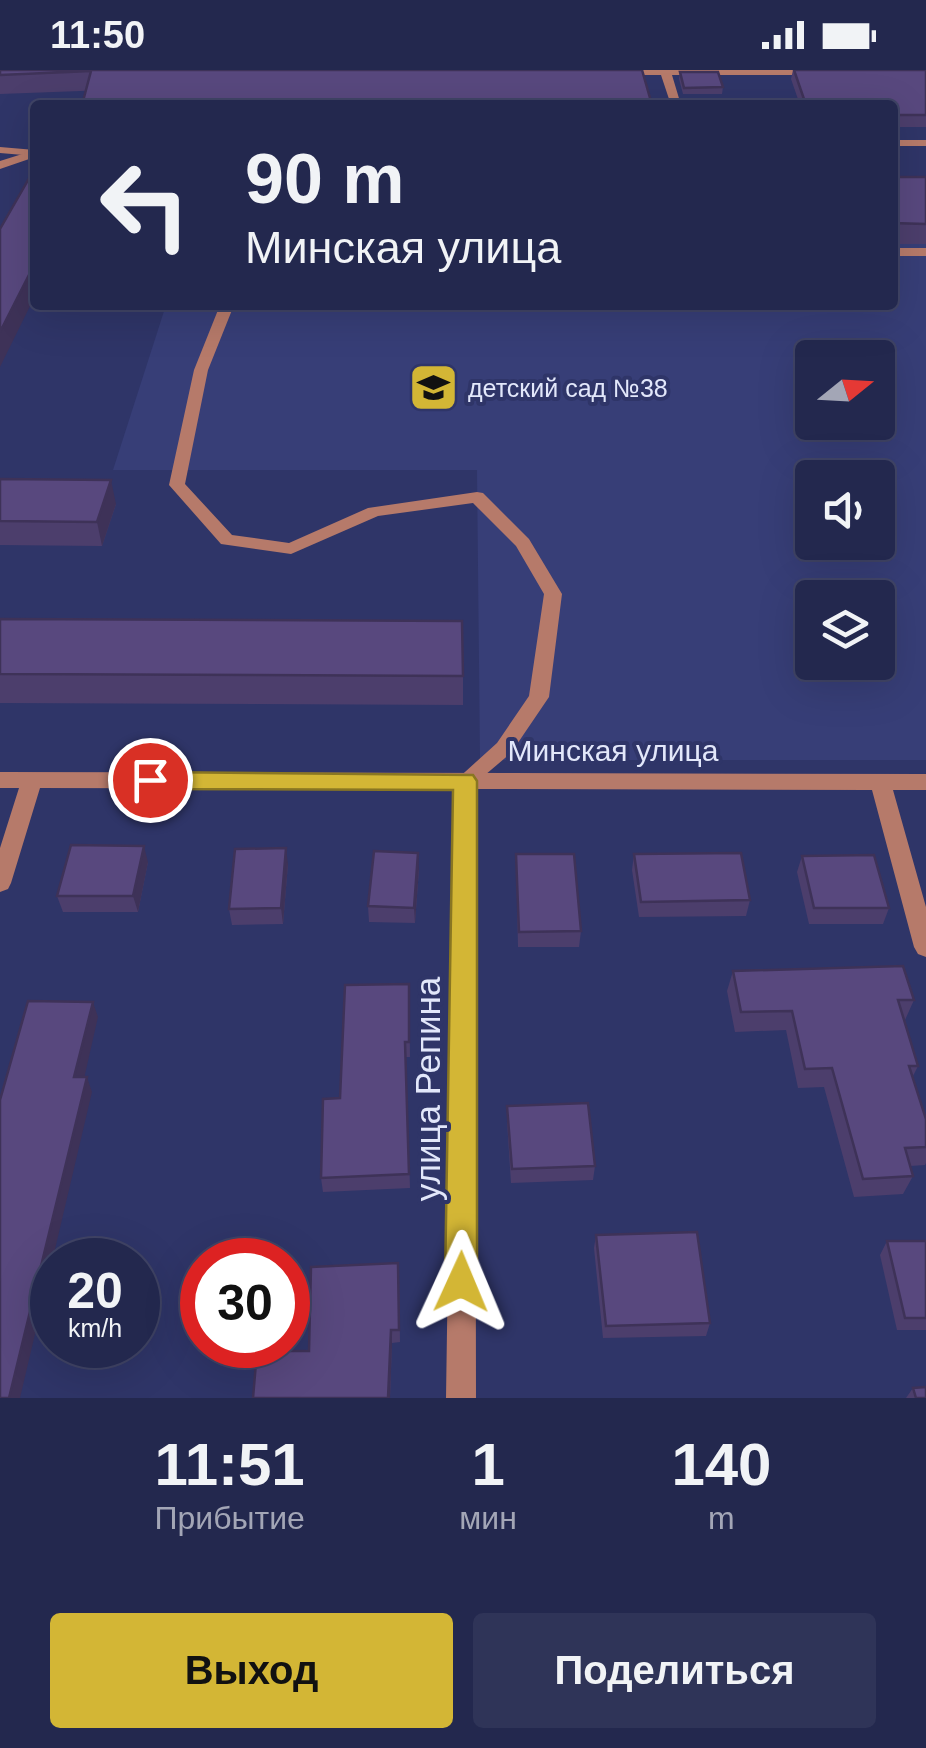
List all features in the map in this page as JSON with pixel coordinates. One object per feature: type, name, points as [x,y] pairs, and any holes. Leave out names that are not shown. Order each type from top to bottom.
[{"type":"street","points":[[665,71],[674,100]]},
{"type":"street","points":[[612,72],[833,72]]},
{"type":"street","points":[[898,144],[926,143]]},
{"type":"street","points":[[0,150],[30,153]]},
{"type":"street","points":[[0,165],[30,155]]},
{"type":"street","points":[[898,252],[926,252]]},
{"type":"street","points":[[225,310],[201,370],[178,485],[227,540],[291,549],[374,512],[477,497],[523,544],[553,594],[540,697],[504,748],[465,781]]},
{"type":"street","name":"Минская улица","points":[[0,780],[926,782]]},
{"type":"street","points":[[0,883],[32,780]]},
{"type":"street","name":"улица Репина","points":[[460,1398],[465,781]]},
{"type":"street","points":[[880,782],[926,947]]},
{"type":"shaded area","points":[[898,244],[926,244],[926,760],[480,760],[477,470],[113,470],[164,310],[898,310]]},
{"type":"building","points":[[0,70],[642,70],[651,100],[83,100],[91,71],[0,75]]},
{"type":"building","points":[[794,70],[926,70],[926,115],[898,115],[898,100],[804,100]]},
{"type":"building","points":[[680,72],[718,72],[723,87],[684,88]]},
{"type":"building","points":[[30,177],[30,273],[0,332],[0,229]]},
{"type":"building","points":[[898,177],[926,177],[926,224],[898,223]]},
{"type":"building","points":[[0,479],[111,480],[97,522],[0,521]]},
{"type":"building","points":[[0,619],[462,621],[463,676],[0,674]]},
{"type":"building","points":[[71,845],[144,846],[133,896],[57,896]]},
{"type":"building","points":[[286,848],[281,908],[229,909],[235,849]]},
{"type":"building","points":[[374,851],[418,853],[414,908],[368,906]]},
{"type":"building","points":[[741,853],[750,900],[641,902],[634,854]]},
{"type":"building","points":[[516,854],[574,854],[581,931],[519,932]]},
{"type":"building","points":[[874,855],[889,908],[814,908],[802,856]]},
{"type":"building","points":[[903,966],[914,1000],[898,1000],[918,1066],[909,1066],[926,1119],[926,1147],[905,1148],[913,1176],[863,1179],[832,1068],[805,1069],[792,1011],[741,1012],[733,971]]},
{"type":"building","points":[[409,984],[409,1042],[405,1042],[409,1174],[321,1178],[323,1099],[340,1098],[345,985]]},
{"type":"building","points":[[28,1001],[93,1002],[74,1077],[87,1077],[48,1238],[30,1238],[30,1312],[9,1398],[0,1398],[0,1100]]},
{"type":"building","points":[[588,1103],[595,1166],[512,1169],[507,1106]]},
{"type":"building","points":[[697,1232],[710,1323],[606,1326],[596,1235]]},
{"type":"building","points":[[887,1241],[926,1241],[926,1318],[905,1318]]},
{"type":"building","points":[[398,1263],[399,1330],[391,1330],[388,1398],[253,1398],[256,1368],[310,1368],[311,1267]]},
{"type":"building","points":[[926,1387],[926,1398],[916,1398],[913,1388]]},
{"type":"place","name":"детский сад №38","points":[[433,388]]},
{"type":"route","points":[[150,780],[465,781],[461,1282]]}]
